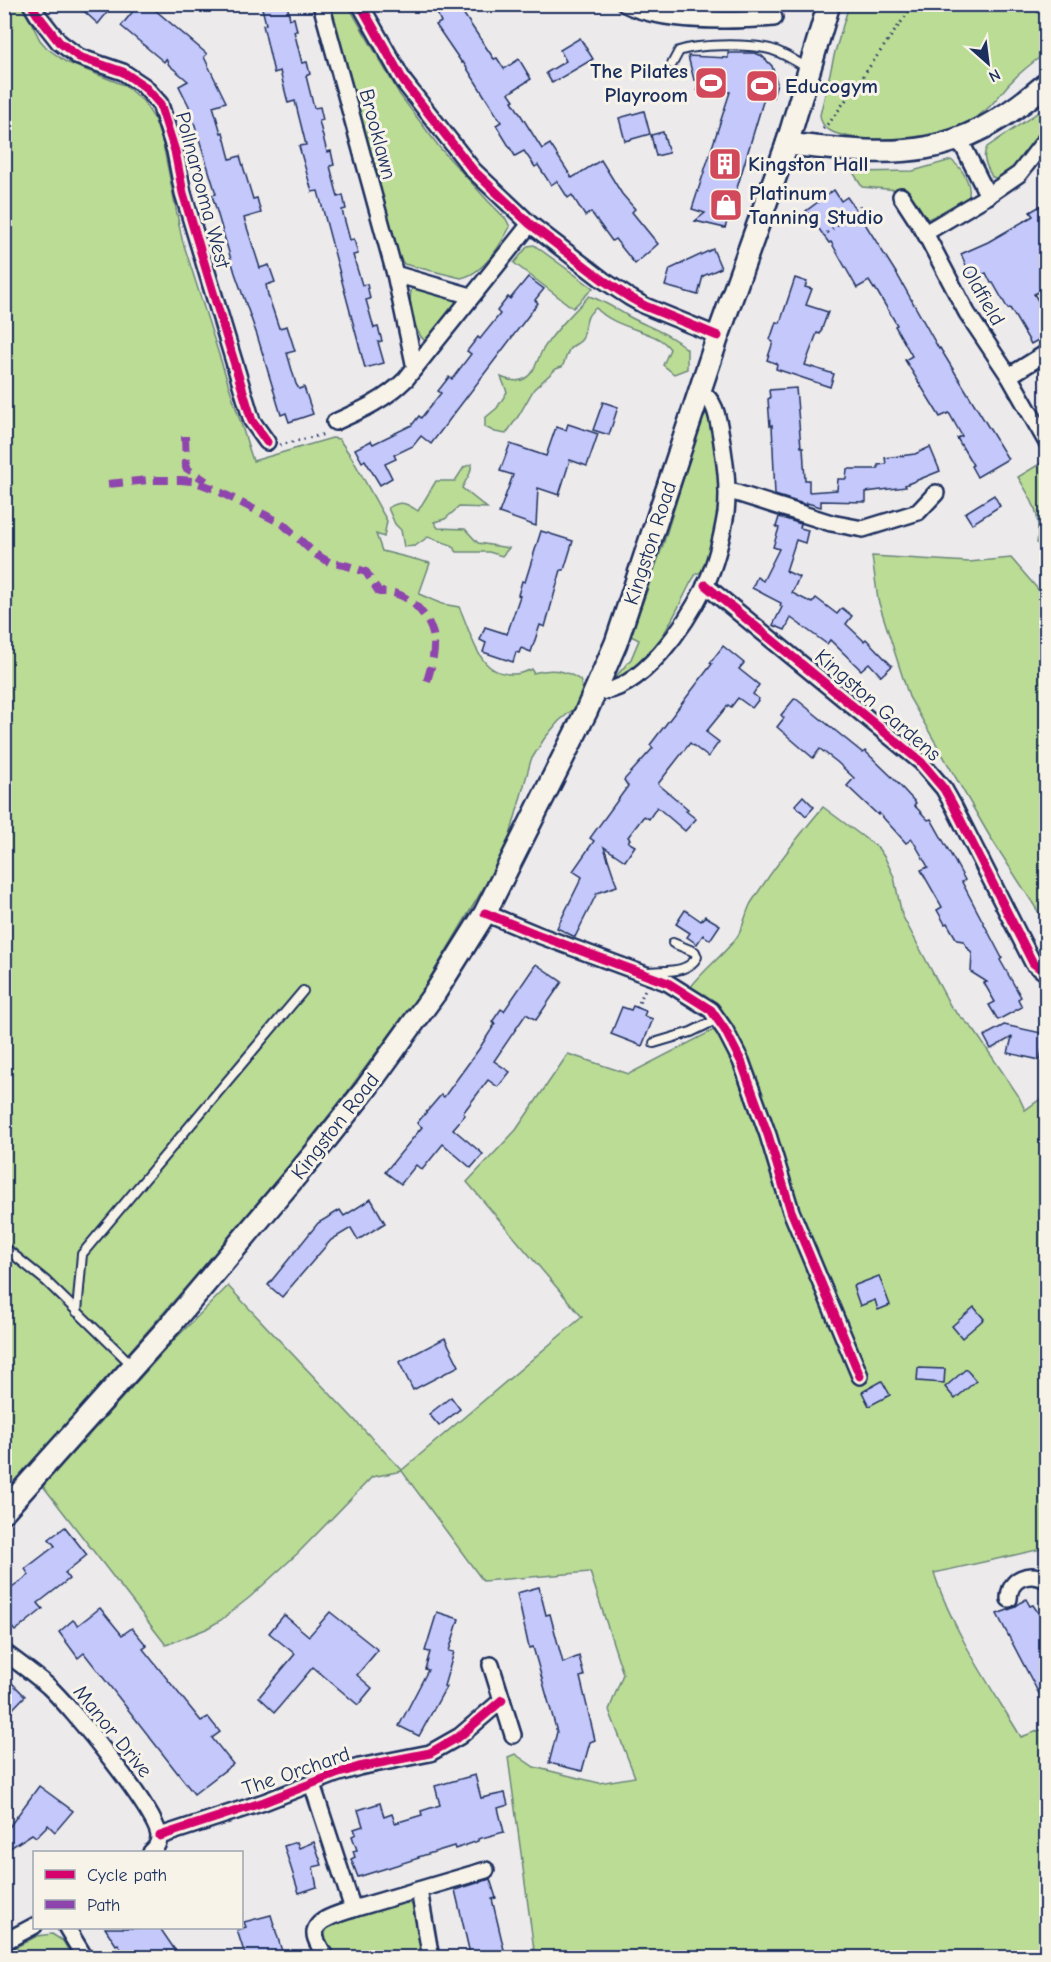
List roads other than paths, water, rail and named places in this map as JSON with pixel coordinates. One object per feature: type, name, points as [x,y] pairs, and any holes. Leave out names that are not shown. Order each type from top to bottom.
[{"type":"main road","name":"Kingston Road","points":[[4,1511],[234,1251],[351,1108],[435,993],[485,913],[609,660],[718,336],[787,144],[829,4]]},
{"type":"main road","points":[[787,144],[857,151],[897,152],[940,146],[960,140],[1003,118],[1047,84]]},
{"type":"street","name":"Pollnarooma West","points":[[31,4],[59,42],[79,57],[123,72],[144,86],[160,104],[175,151],[183,193],[252,420],[267,442]]},
{"type":"street","name":"Brooklawn","points":[[321,4],[395,274],[415,368]]},
{"type":"street","points":[[360,4],[404,82],[473,170],[530,224],[629,297],[645,306],[718,336]]},
{"type":"street","points":[[625,4],[642,12],[666,17],[747,20],[774,18]]},
{"type":"street","points":[[925,233],[988,196],[1019,174],[1047,139]]},
{"type":"street","points":[[960,140],[988,196]]},
{"type":"street","name":"Oldfield","points":[[901,196],[925,233],[967,314],[1009,376],[1047,441]]},
{"type":"street","points":[[335,422],[384,398],[399,387],[530,224]]},
{"type":"street","points":[[395,274],[471,296]]},
{"type":"street","points":[[1009,376],[1047,353]]},
{"type":"street","points":[[595,692],[608,693],[616,689],[634,678],[664,650],[705,585],[721,537],[725,516],[727,471],[716,412],[712,402],[700,392]]},
{"type":"street","points":[[727,490],[831,523],[863,529],[918,512],[936,493]]},
{"type":"street","name":"Kingston Gardens","points":[[705,585],[921,762],[944,789],[953,805],[1033,963],[1047,973]]},
{"type":"street","points":[[485,913],[668,983],[711,1010],[741,1061],[768,1135],[791,1211],[860,1376]]},
{"type":"street","points":[[1009,1599],[1013,1583],[1024,1577],[1035,1575],[1047,1580]]},
{"type":"street","name":"Manor Drive","points":[[4,1652],[49,1687],[72,1712],[146,1805],[160,1836]]},
{"type":"street","points":[[491,1665],[513,1735]]},
{"type":"street","name":"The Orchard","points":[[160,1836],[218,1818],[359,1767],[430,1753],[460,1736],[502,1700]]},
{"type":"street","name":"The Orchard","points":[[312,1784],[353,1909]]},
{"type":"street","points":[[152,1851],[157,1847],[160,1836]]},
{"type":"street","points":[[326,1958],[315,1936],[315,1929],[332,1916],[486,1870]]},
{"type":"street","points":[[419,1890],[431,1958]]},
{"type":"street","points":[[4,1942],[33,1927]]},
{"type":"street","points":[[68,1929],[85,1958]]},
{"type":"lane","points":[[672,64],[679,51],[703,46],[766,48],[784,54],[809,69]]},
{"type":"lane","points":[[645,975],[649,972],[681,969],[693,964],[697,957],[695,952],[673,943]]},
{"type":"lane","points":[[77,1312],[82,1254],[303,991]]},
{"type":"lane","points":[[654,1043],[691,1032],[718,1019]]},
{"type":"lane","points":[[4,1247],[46,1281],[133,1366]]},
{"type":"place","name":"The Pilates Playroom","points":[[711,83]]},
{"type":"place","name":"Educogym","points":[[762,86]]},
{"type":"place","name":"Kingston Hall","points":[[725,164]]},
{"type":"place","name":"Platinum Tanning Studio","points":[[726,205]]}]
